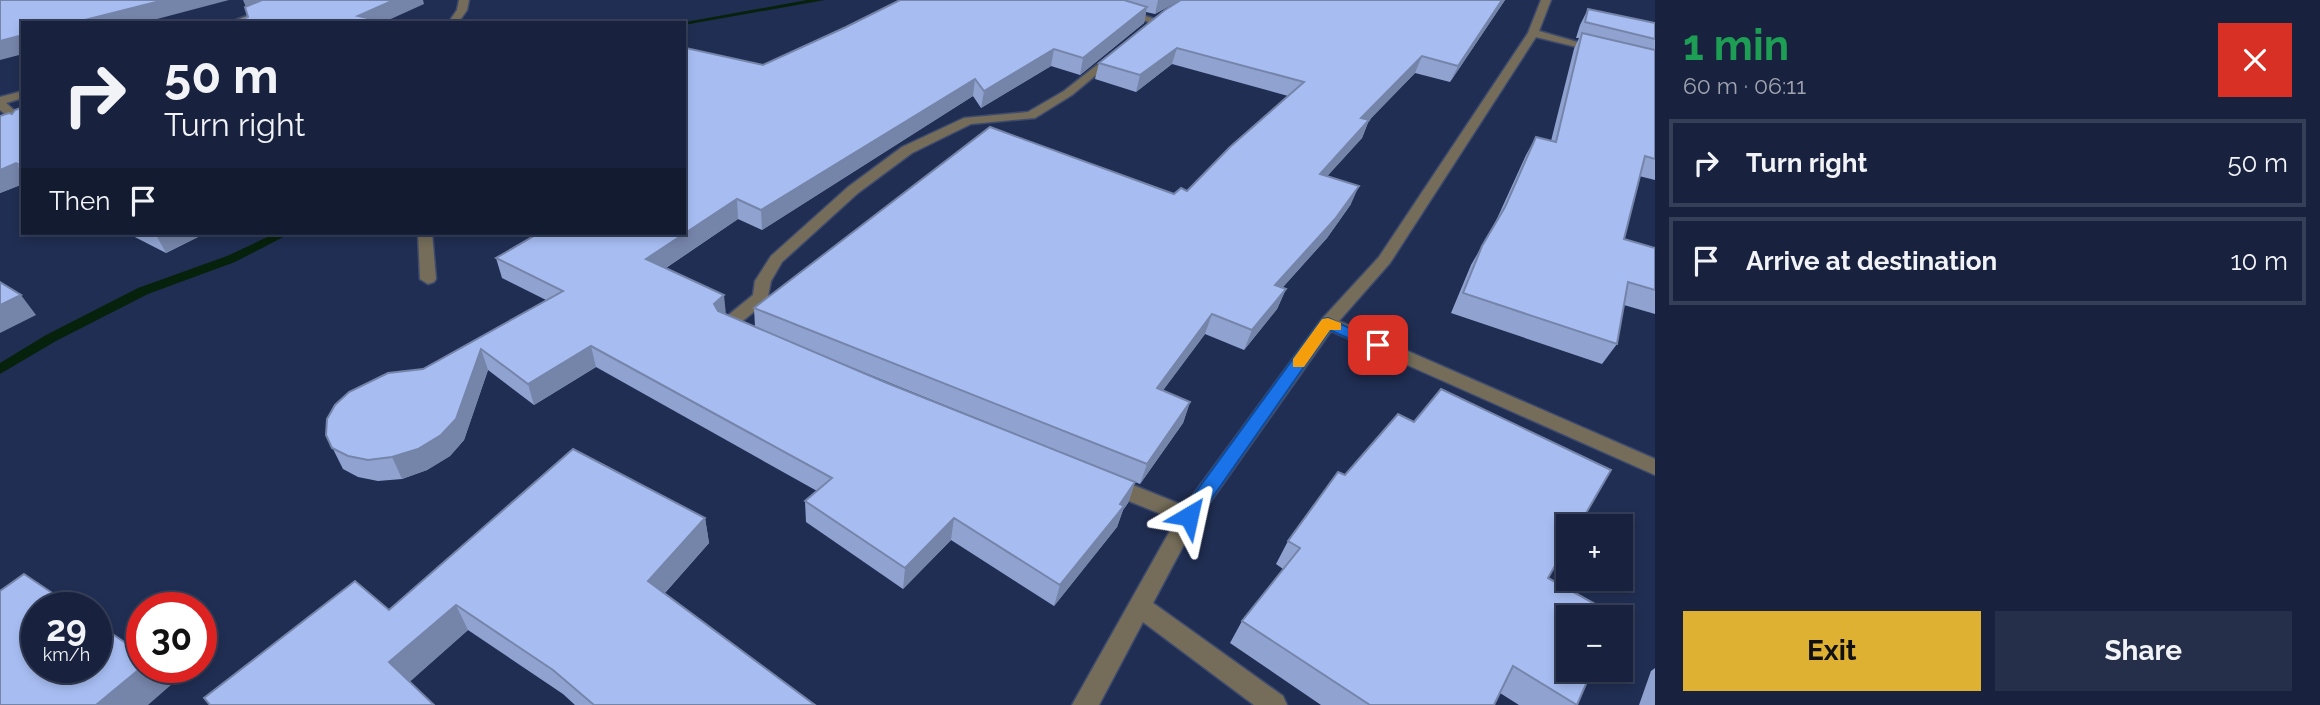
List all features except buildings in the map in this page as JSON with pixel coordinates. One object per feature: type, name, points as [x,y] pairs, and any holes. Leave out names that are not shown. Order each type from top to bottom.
[{"type":"street","points":[[239,21],[297,0]]},
{"type":"street","points":[[454,21],[462,10],[464,0]]},
{"type":"street","points":[[752,336],[727,325],[761,297],[763,281],[776,259],[853,190],[907,150],[968,121],[1031,115],[1068,93],[1161,19],[1086,0]]},
{"type":"street","points":[[1085,705],[1189,516],[1328,323],[1385,260],[1533,33],[1546,0]]},
{"type":"street","points":[[1533,33],[1608,52]]},
{"type":"street","points":[[21,95],[0,102],[21,123]]},
{"type":"street","points":[[425,235],[428,279]]},
{"type":"street","points":[[1328,323],[1655,467]]},
{"type":"street","points":[[1099,480],[1189,516]]},
{"type":"street","points":[[1141,607],[1274,705]]},
{"type":"waterway","points":[[686,23],[821,0]]},
{"type":"waterway","points":[[0,369],[51,338],[143,291],[231,259],[281,235]]},
{"type":"slow traffic","points":[[1299,363],[1328,323],[1336,326]]},
{"type":"route","points":[[1189,516],[1328,323],[1378,345]]}]
